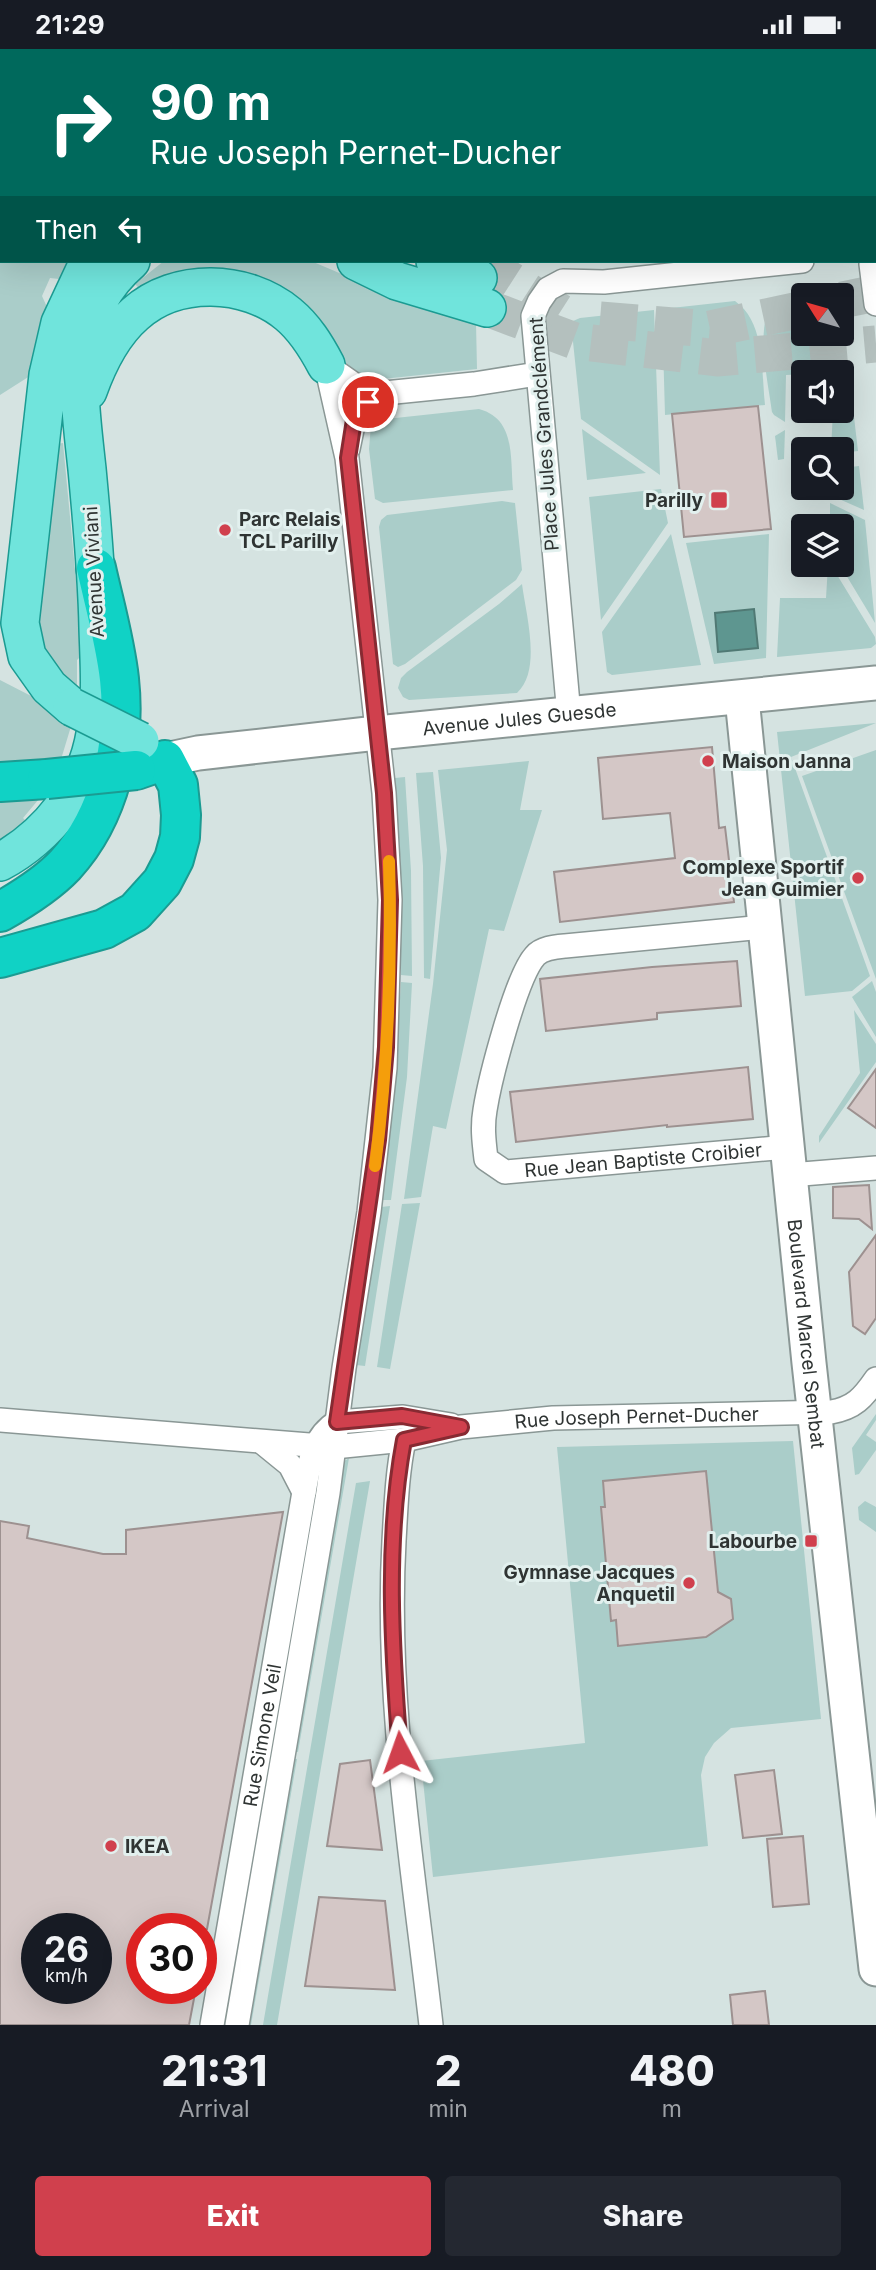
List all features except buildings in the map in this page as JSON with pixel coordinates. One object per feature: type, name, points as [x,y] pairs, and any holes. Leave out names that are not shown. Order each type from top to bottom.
[{"type":"highway","points":[[0,912],[34,891],[65,865],[88,834],[107,794],[120,745],[120,679],[96,568]]},
{"type":"highway","points":[[0,782],[47,779],[147,757],[178,785],[181,815],[180,837],[174,859],[162,882],[135,912],[104,929],[0,958]]},
{"type":"main road","name":"Avenue Viviani","points":[[0,862],[40,832],[55,817],[79,782],[95,735],[100,689],[96,568],[79,372],[88,327],[105,291],[129,263]]},
{"type":"main road","points":[[360,263],[397,281],[483,293],[438,263]]},
{"type":"main road","points":[[89,269],[60,323],[48,375],[20,623],[27,656],[49,687],[72,707],[147,757]]},
{"type":"main road","points":[[82,416],[97,368],[123,326],[144,307],[178,291],[226,288],[265,299],[288,313],[298,323],[314,343],[326,365]]},
{"type":"street","name":"Place Jules Grandclément","points":[[569,715],[537,374],[534,309],[548,289],[564,281],[604,282],[784,263]]},
{"type":"street","points":[[871,263],[876,304]]},
{"type":"street","points":[[326,365],[356,386],[385,393],[474,384],[537,374]]},
{"type":"street","points":[[326,365],[348,458]]},
{"type":"street","points":[[348,458],[354,420],[368,402],[385,393]]},
{"type":"street","name":"Rue Simone Veil","points":[[212,2025],[304,1492],[337,1422],[369,1212],[385,1068],[390,900],[384,793],[348,458]]},
{"type":"street","name":"Avenue Jules Guesde","points":[[147,757],[876,683]]},
{"type":"street","name":"Boulevard Marcel Sembat","points":[[742,698],[788,1161],[876,1969]]},
{"type":"street","name":"Rue Jean Baptiste Croibier","points":[[764,927],[565,946],[537,953],[525,969],[499,1050],[484,1110],[486,1159],[505,1172],[788,1161],[876,1168]]},
{"type":"street","name":"Rue Joseph Pernet-Ducher","points":[[0,1420],[324,1447],[404,1440],[461,1427],[554,1418],[831,1412],[859,1402],[876,1379]]},
{"type":"street","name":"Rue Joseph Pernet-Ducher","points":[[337,1422],[402,1416],[461,1427]]},
{"type":"street","points":[[404,1440],[398,1473],[391,1590],[394,1673],[400,1752],[431,2025]]},
{"type":"street","points":[[263,1443],[290,1465],[304,1492]]},
{"type":"street","name":"Rue Simone Veil","points":[[237,2025],[324,1447]]},
{"type":"shaded area","points":[[0,263],[71,263],[59,279],[50,278],[42,296],[47,307],[40,330],[33,374],[0,395]]},
{"type":"shaded area","points":[[161,263],[316,263],[384,292],[476,323],[477,369],[373,380],[350,373],[314,319],[144,294],[135,284]]},
{"type":"shaded area","points":[[791,296],[791,347],[846,348],[842,360],[791,360],[791,375],[786,375],[785,422],[772,412],[764,336],[769,309],[777,300]]},
{"type":"shaded area","points":[[735,301],[745,310],[757,335],[765,405],[665,415],[662,309]]},
{"type":"shaded area","points":[[654,310],[660,475],[581,419],[572,332],[573,321],[580,318]]},
{"type":"shaded area","points":[[479,409],[500,421],[505,431],[511,453],[513,490],[383,503],[375,499],[369,449],[371,425],[377,420]]},
{"type":"shaded area","points":[[854,417],[858,451],[854,452],[854,437],[832,437],[832,423],[854,423]]},
{"type":"shaded area","points":[[582,429],[646,473],[587,480]]},
{"type":"shaded area","points":[[785,430],[784,459],[778,460],[775,436]]},
{"type":"shaded area","points":[[63,443],[83,654],[77,660],[77,693],[57,681],[36,633],[57,444]]},
{"type":"shaded area","points":[[859,466],[864,510],[841,500],[854,500],[854,467]]},
{"type":"shaded area","points":[[661,489],[668,523],[601,620],[589,497]]},
{"type":"shaded area","points":[[502,501],[515,503],[522,570],[516,580],[405,664],[398,667],[393,664],[379,527],[381,520],[387,515]]},
{"type":"shaded area","points":[[830,503],[853,514],[830,514]]},
{"type":"shaded area","points":[[854,515],[865,520],[875,623],[847,577],[854,577]]},
{"type":"shaded area","points":[[671,534],[701,665],[612,675],[607,672],[602,632]]},
{"type":"shaded area","points":[[769,534],[766,658],[714,664],[686,543]]},
{"type":"shaded area","points":[[827,577],[838,577],[875,637],[876,644],[871,648],[777,657],[780,598],[826,598]]},
{"type":"shaded area","points":[[522,584],[531,657],[525,683],[517,693],[409,700],[403,697],[398,688],[401,678],[407,672]]},
{"type":"shaded area","points":[[754,609],[758,648],[718,652],[715,613]]},
{"type":"shaded area","points":[[0,680],[35,698],[72,723],[59,766],[0,770]]},
{"type":"shaded area","points":[[876,723],[791,757],[870,976],[852,991],[805,996],[777,732]]},
{"type":"shaded area","name":"Complexe Sportif Jean Guimier","points":[[876,750],[876,979],[802,776]]},
{"type":"shaded area","points":[[529,761],[520,810],[542,810],[504,931],[489,929],[446,1129],[433,1126],[421,1197],[404,1199],[433,984],[447,850],[438,770]]},
{"type":"shaded area","points":[[433,772],[441,858],[430,979],[424,978],[423,866],[416,773]]},
{"type":"shaded area","points":[[405,777],[411,871],[412,976],[401,975],[401,869],[395,778]]},
{"type":"shaded area","points":[[44,793],[23,818],[27,822],[0,843],[0,794]]},
{"type":"shaded area","points":[[872,981],[876,992],[876,1037],[852,997]]},
{"type":"shaded area","points":[[401,982],[412,983],[407,1077],[391,1200],[382,1200],[396,1062]]},
{"type":"shaded area","points":[[854,1010],[876,1044],[876,1062],[819,1143],[819,1136],[860,1073]]},
{"type":"shaded area","points":[[420,1203],[390,1369],[377,1367],[402,1204]]},
{"type":"shaded area","points":[[390,1206],[365,1366],[356,1365],[381,1207]]},
{"type":"shaded area","points":[[876,1414],[876,1420],[866,1435],[876,1442],[876,1450],[859,1474],[855,1475],[852,1448]]},
{"type":"shaded area","name":"Gymnase Jacques Anquetil","points":[[793,1441],[821,1719],[731,1728],[714,1743],[705,1757],[701,1775],[708,1846],[433,1877],[421,1761],[585,1743],[557,1447]]},
{"type":"shaded area","points":[[349,1458],[298,1752],[289,1752],[343,1462]]},
{"type":"shaded area","points":[[370,1481],[277,2025],[263,2025],[356,1483]]},
{"type":"shaded area","points":[[865,1501],[876,1507],[876,1532],[859,1520],[858,1507]]},
{"type":"shaded area","points":[[265,1758],[276,1759],[230,2025],[219,2025]]},
{"type":"shaded area","points":[[288,1758],[297,1759],[251,2025],[242,2025]]},
{"type":"tunnel","points":[[483,263],[567,317]]},
{"type":"tunnel","points":[[854,298],[876,293]]},
{"type":"tunnel","points":[[487,308],[575,341],[717,358],[876,344]]},
{"type":"tunnel","points":[[600,320],[710,329],[791,312]]},
{"type":"slow traffic","points":[[375,1166],[385,1068],[389,983],[389,861]]},
{"type":"place","name":"Parilly","points":[[719,500]]},
{"type":"place","name":"Parc Relais TCL Parilly","points":[[225,530]]},
{"type":"place","name":"Maison Janna","points":[[708,761]]},
{"type":"place","name":"Complexe Sportif Jean Guimier","points":[[858,878]]},
{"type":"place","name":"Labourbe","points":[[811,1541]]},
{"type":"place","name":"Gymnase Jacques Anquetil","points":[[689,1583]]},
{"type":"place","name":"IKEA","points":[[111,1846]]},
{"type":"route","points":[[368,402],[354,420],[348,458],[384,793],[390,900],[389,983],[378,1140],[337,1422],[402,1416],[461,1427],[404,1440],[398,1473],[391,1590],[400,1752]]}]
